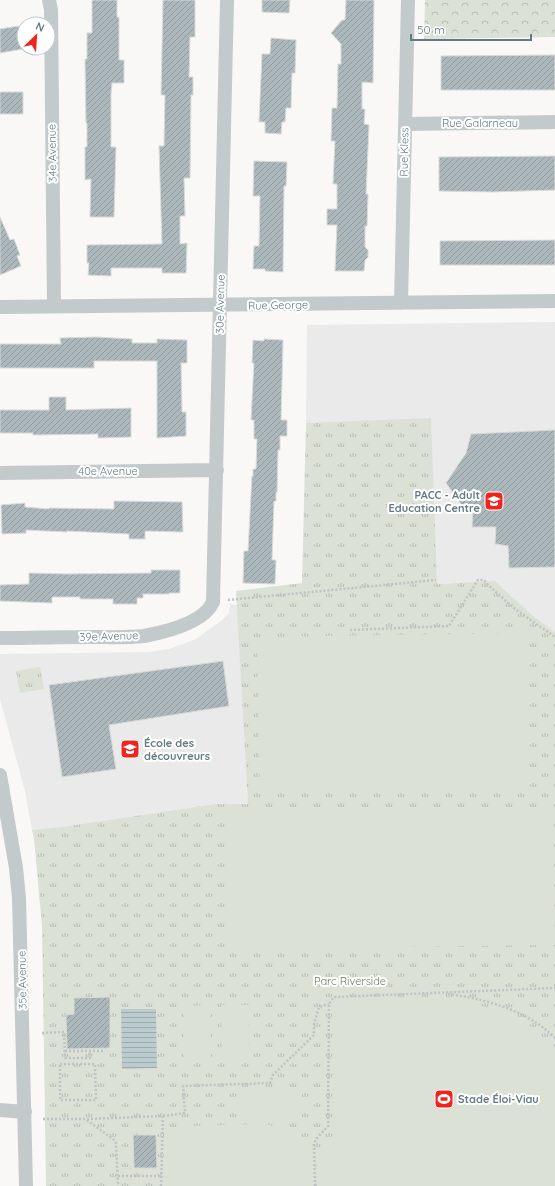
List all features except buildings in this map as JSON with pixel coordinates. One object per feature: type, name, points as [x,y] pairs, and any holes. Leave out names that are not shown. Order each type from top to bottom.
[{"type":"street","name":"34e Avenue","points":[[49,0],[51,10],[54,306]]},
{"type":"street","name":"30e Avenue","points":[[211,607],[214,595],[227,0]]},
{"type":"street","name":"Rue Kless","points":[[401,303],[408,0]]},
{"type":"street","name":"Rue Galarneau","points":[[405,124],[555,122]]},
{"type":"street","name":"Rue George","points":[[0,307],[555,302]]},
{"type":"street","name":"40e Avenue","points":[[0,472],[217,470]]},
{"type":"street","name":"39e Avenue","points":[[0,638],[144,636],[186,624],[196,619],[211,607]]},
{"type":"street","name":"35e Avenue","points":[[0,775],[2,800],[16,868],[19,898],[26,1186]]},
{"type":"street","points":[[0,1110],[25,1112]]},
{"type":"path","points":[[228,600],[436,580]]},
{"type":"path","points":[[350,630],[449,626],[478,580],[484,580],[515,609],[555,637]]},
{"type":"path","points":[[43,1119],[87,1119],[184,1114],[184,1086],[270,1083],[273,1075],[314,1034],[314,1024],[319,1007],[328,1004],[334,997],[555,988]]},
{"type":"path","points":[[442,993],[474,998],[497,1004],[535,1022],[555,1038]]},
{"type":"path","points":[[315,1186],[314,1144],[316,1139],[328,1126],[328,1004]]},
{"type":"path","points":[[42,1033],[64,1032],[66,1064]]},
{"type":"path","points":[[65,1051],[105,1051]]},
{"type":"path","points":[[90,1051],[90,1064]]},
{"type":"path","points":[[65,1058],[90,1058]]},
{"type":"path","points":[[60,1064],[90,1064],[95,1064],[96,1100],[60,1100],[60,1064]]},
{"type":"path","points":[[161,1186],[163,1116]]},
{"type":"path","points":[[87,1119],[116,1143],[118,1186]]},
{"type":"path","points":[[118,1176],[162,1176]]},
{"type":"shaded area","name":"PACC - Adult Education Centre","points":[[555,322],[555,632],[532,615],[495,581],[437,584],[306,423],[307,325]]},
{"type":"shaded area","name":"École des découvreurs","points":[[230,604],[238,605],[248,804],[215,804],[32,830],[25,791],[0,699],[0,654],[149,652],[169,649],[196,639],[222,620],[229,613]]},
{"type":"shaded area","points":[[121,1009],[156,1009],[157,1068],[122,1069]]},
{"type":"green space","points":[[425,0],[555,0],[555,37],[424,39]]},
{"type":"green space","name":"Parc Riverside","points":[[431,418],[437,584],[495,581],[532,615],[555,632],[555,1186],[46,1186],[42,926],[32,830],[215,804],[248,804],[236,591],[302,583],[306,423]]},
{"type":"green space","points":[[526,633],[529,788],[260,793],[257,637]]},
{"type":"green space","points":[[40,667],[44,689],[20,693],[16,671]]},
{"type":"green space","points":[[553,808],[555,945],[228,949],[226,811]]},
{"type":"green space","name":"Stade Éloi-Viau","points":[[453,1001],[476,1004],[501,1012],[535,1031],[555,1048],[555,1186],[317,1186],[316,1150],[333,1149],[335,1002]]},
{"type":"green space","points":[[210,1005],[211,1062],[184,1062],[184,1006]]},
{"type":"green space","points":[[221,1005],[248,1005],[248,1062],[222,1062]]},
{"type":"green space","points":[[241,1087],[302,1087],[302,1120],[242,1120]]},
{"type":"green space","points":[[265,1124],[284,1130],[296,1138],[306,1148],[310,1170],[309,1186],[163,1186],[164,1140],[180,1127]]},
{"type":"place","name":"PACC - Adult Education Centre","points":[[494,501]]},
{"type":"place","name":"École des découvreurs","points":[[130,749]]},
{"type":"place","name":"Stade Éloi-Viau","points":[[444,1099]]}]
